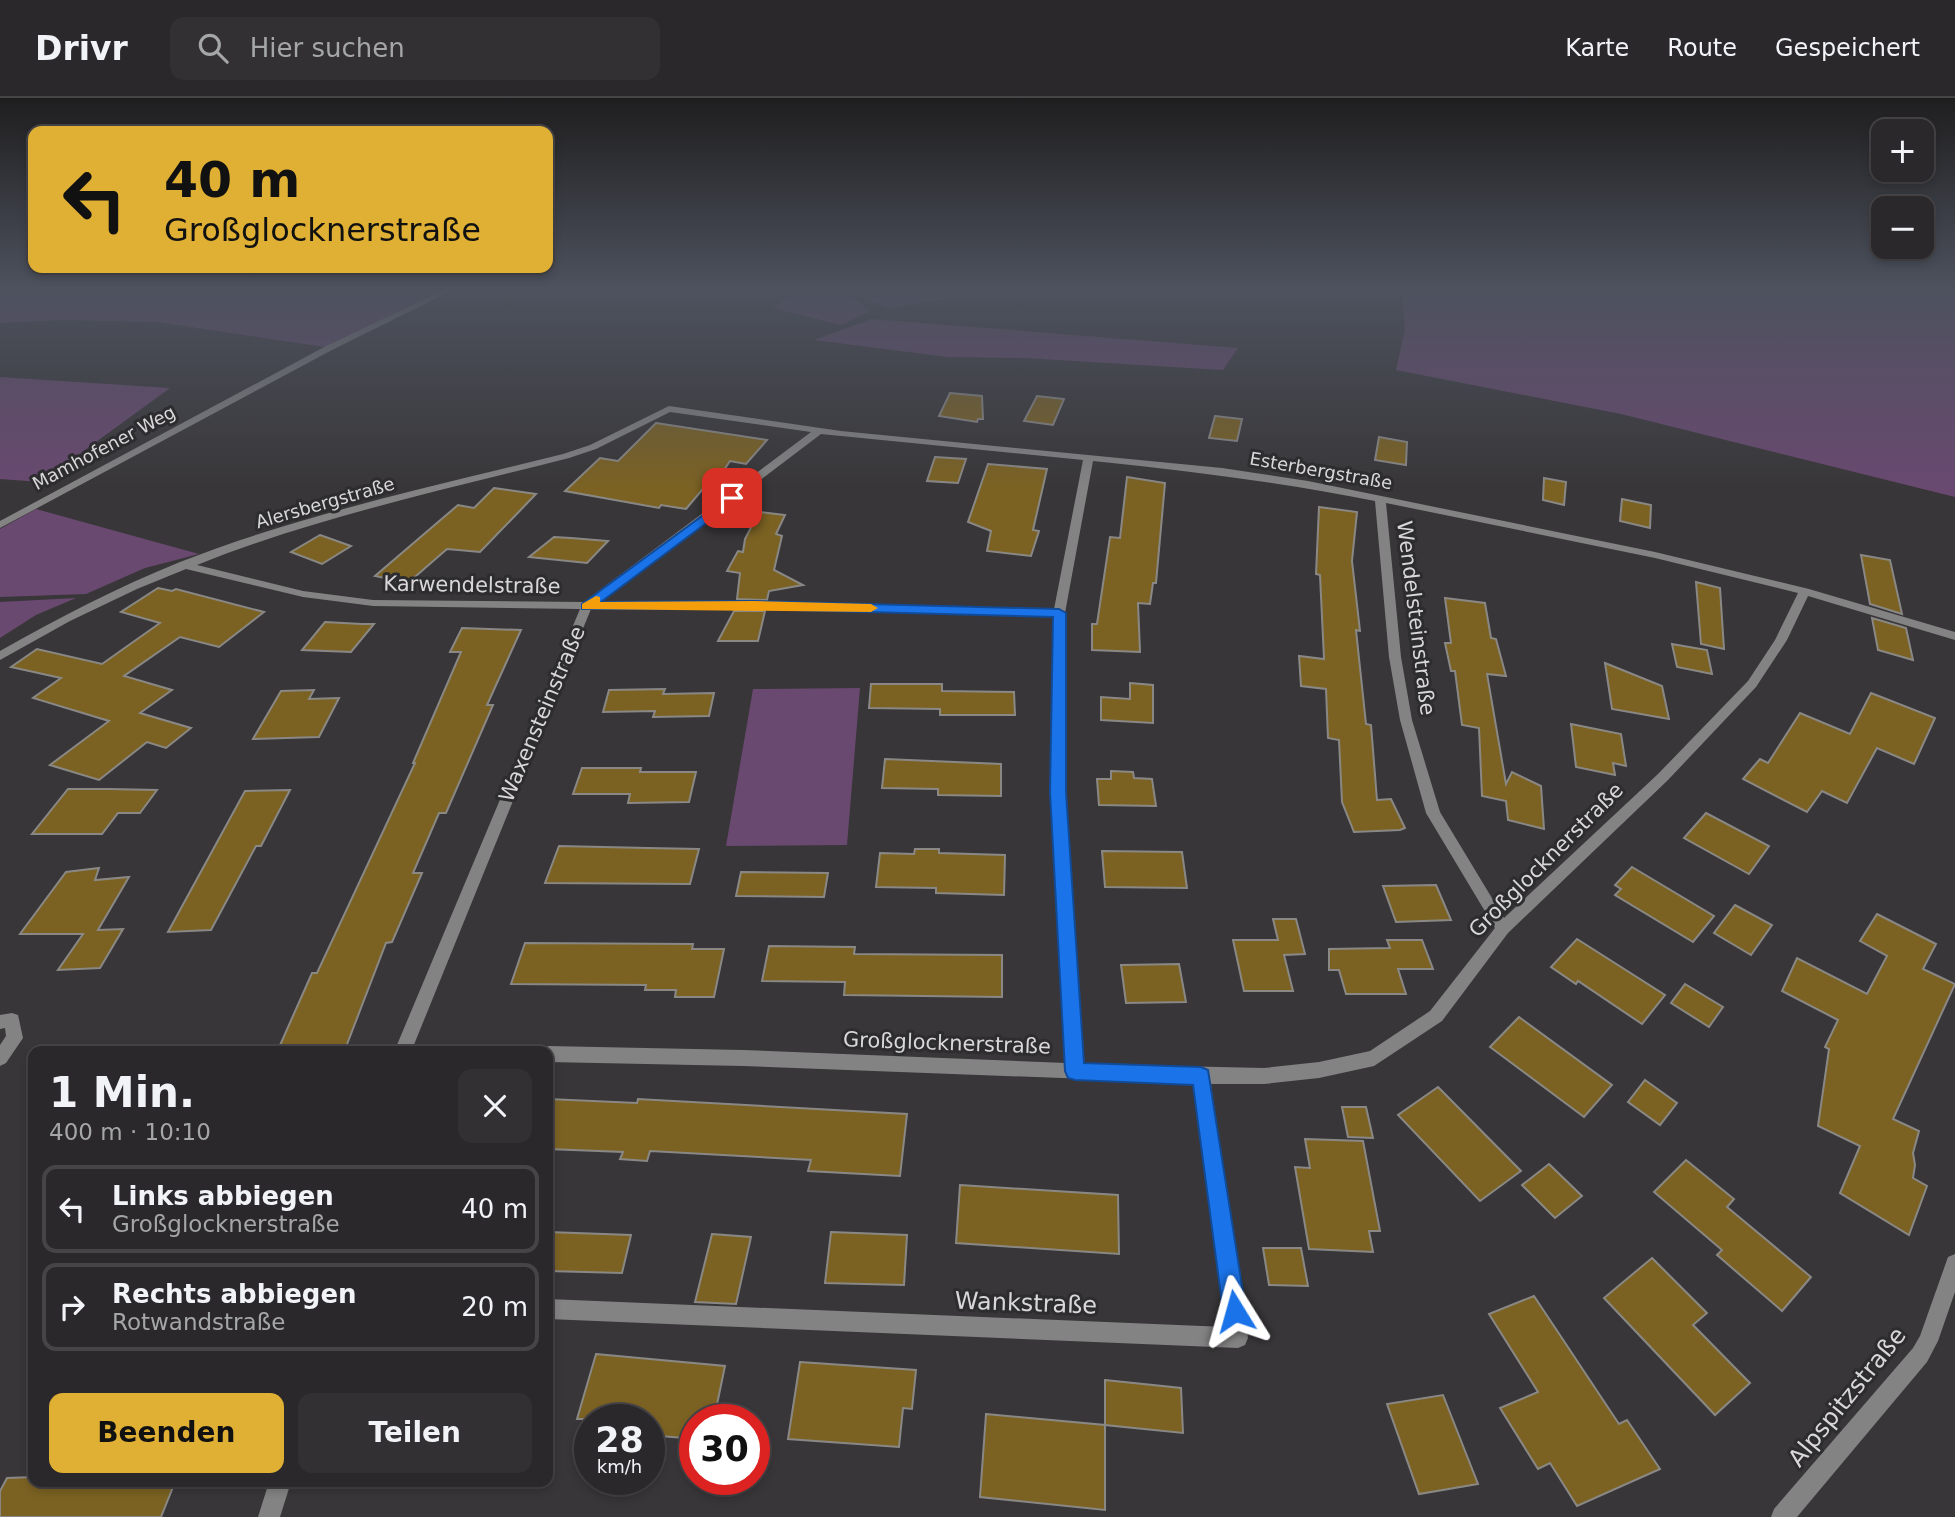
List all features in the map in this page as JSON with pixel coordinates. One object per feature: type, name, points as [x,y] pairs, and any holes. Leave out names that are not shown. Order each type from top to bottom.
[{"type":"street","name":"Mamhofener Weg","points":[[0,525],[313,356]]},
{"type":"street","name":"Esterbergstraße","points":[[669,409],[819,431],[1245,474],[1578,538],[1805,591],[1955,636]]},
{"type":"street","name":"Alersbergstraße","points":[[0,656],[108,596],[183,565],[340,515],[566,456],[593,447],[669,409]]},
{"type":"street","name":"Waxensteinstraße","points":[[404,1046],[587,607],[819,431]]},
{"type":"street","points":[[1075,1071],[1058,792],[1059,613],[1089,457]]},
{"type":"street","name":"Wendelsteinstraße","points":[[1380,499],[1395,657],[1406,720],[1433,813],[1503,929]]},
{"type":"street","name":"Karwendelstraße","points":[[183,565],[330,599],[427,605],[754,605],[1059,613]]},
{"type":"street","name":"Großglocknerstraße","points":[[553,1054],[743,1058],[1201,1076],[1264,1076],[1319,1070],[1374,1058],[1436,1016],[1503,929],[1671,768],[1752,684],[1781,640],[1805,591]]},
{"type":"street","points":[[0,1022],[12,1020],[15,1038],[0,1058]]},
{"type":"street","name":"Wankstraße","points":[[553,1310],[1238,1338],[1201,1076]]},
{"type":"street","name":"Alpspitzstraße","points":[[1782,1517],[1920,1355],[1928,1341],[1955,1264]]},
{"type":"street","points":[[269,1517],[278,1487]]},
{"type":"shaded area","points":[[942,356],[1232,356],[1223,370],[1025,358]]},
{"type":"shaded area","points":[[1399,356],[1955,356],[1955,497],[1621,414],[1396,370]]},
{"type":"shaded area","points":[[0,377],[170,388],[41,482],[0,479]]},
{"type":"shaded area","points":[[36,509],[199,554],[145,568],[86,594],[0,597],[0,529]]},
{"type":"shaded area","points":[[76,598],[36,615],[0,638],[0,602]]},
{"type":"shaded area","points":[[860,688],[847,845],[726,846],[753,689]]},
{"type":"building","points":[[950,393],[982,396],[983,419],[978,419],[977,422],[939,416]]},
{"type":"building","points":[[1037,396],[1064,399],[1053,425],[1024,421]]},
{"type":"building","points":[[1215,416],[1242,419],[1237,441],[1209,438]]},
{"type":"building","points":[[656,423],[767,440],[746,464],[730,461],[714,485],[707,484],[686,509],[661,505],[659,508],[565,491],[600,458],[618,461]]},
{"type":"building","points":[[1379,437],[1407,442],[1406,465],[1375,460]]},
{"type":"building","points":[[935,457],[966,459],[958,483],[927,481]]},
{"type":"building","points":[[988,464],[1047,469],[1033,530],[1039,531],[1031,556],[987,551],[991,531],[968,522]]},
{"type":"building","points":[[1127,477],[1165,483],[1156,583],[1153,583],[1150,604],[1138,603],[1140,652],[1092,650],[1092,624],[1097,624],[1110,537],[1120,538]]},
{"type":"building","points":[[1544,478],[1566,482],[1564,505],[1543,500]]},
{"type":"building","points":[[494,488],[536,494],[480,552],[447,549],[408,583],[375,576],[458,505],[474,508]]},
{"type":"building","points":[[1622,499],[1651,505],[1650,528],[1620,521]]},
{"type":"building","points":[[1319,507],[1357,512],[1352,561],[1366,724],[1371,725],[1377,800],[1391,799],[1405,828],[1400,830],[1354,832],[1342,802],[1339,740],[1328,738],[1326,689],[1301,686],[1299,656],[1324,659],[1320,575],[1316,574]]},
{"type":"building","points":[[759,512],[785,515],[776,534],[782,536],[774,570],[803,585],[769,591],[767,600],[737,599],[740,573],[727,571],[738,551],[743,552],[745,539]]},
{"type":"building","points":[[320,535],[351,546],[322,564],[291,552]]},
{"type":"building","points":[[554,537],[608,541],[587,563],[529,557]]},
{"type":"building","points":[[1861,555],[1890,560],[1902,614],[1870,604]]},
{"type":"building","points":[[1696,582],[1720,588],[1724,649],[1701,644]]},
{"type":"building","points":[[158,588],[172,591],[176,589],[264,612],[219,647],[180,637],[124,676],[172,690],[140,713],[191,728],[166,748],[147,742],[99,780],[50,765],[109,721],[33,698],[61,678],[11,667],[37,649],[102,664],[160,623],[121,612]]},
{"type":"building","points":[[1445,598],[1485,603],[1491,638],[1496,639],[1506,676],[1487,674],[1506,784],[1512,772],[1541,786],[1544,829],[1508,820],[1506,801],[1482,796],[1479,728],[1462,725],[1455,671],[1451,671],[1445,643],[1451,643]]},
{"type":"building","points":[[734,611],[765,611],[758,641],[718,641]]},
{"type":"building","points":[[1872,618],[1906,628],[1913,660],[1878,650]]},
{"type":"building","points":[[325,622],[374,624],[351,652],[302,650]]},
{"type":"building","points":[[462,628],[521,630],[487,705],[493,705],[446,813],[439,813],[413,873],[422,873],[392,942],[386,943],[346,1046],[280,1046],[312,973],[317,973],[415,763],[461,652],[450,652]]},
{"type":"building","points":[[1672,644],[1707,650],[1712,674],[1677,667]]},
{"type":"building","points":[[1605,663],[1662,686],[1669,719],[1612,709]]},
{"type":"building","points":[[1130,683],[1153,685],[1153,723],[1101,720],[1101,697],[1130,699]]},
{"type":"building","points":[[871,684],[942,684],[942,691],[1014,692],[1015,715],[940,715],[940,709],[869,708]]},
{"type":"building","points":[[665,689],[663,694],[714,693],[709,716],[653,717],[655,711],[603,712],[609,690]]},
{"type":"building","points":[[314,690],[309,699],[339,698],[319,737],[253,739],[281,691]]},
{"type":"building","points":[[1871,693],[1935,718],[1914,764],[1877,748],[1847,803],[1822,791],[1807,812],[1743,779],[1760,759],[1768,763],[1800,713],[1850,734]]},
{"type":"building","points":[[1571,724],[1621,734],[1626,766],[1613,763],[1615,775],[1576,767]]},
{"type":"building","points":[[885,759],[1001,764],[1001,796],[938,795],[938,789],[882,788]]},
{"type":"building","points":[[582,768],[696,772],[689,802],[628,803],[630,794],[573,794]]},
{"type":"building","points":[[1111,771],[1133,772],[1134,778],[1152,779],[1156,806],[1099,805],[1097,779],[1111,779]]},
{"type":"building","points":[[68,789],[157,790],[140,813],[118,813],[102,834],[32,834]]},
{"type":"building","points":[[290,790],[261,846],[256,846],[211,930],[168,932],[245,791]]},
{"type":"building","points":[[1706,813],[1769,846],[1749,874],[1684,838]]},
{"type":"building","points":[[559,846],[699,849],[690,884],[545,883]]},
{"type":"building","points":[[915,849],[939,849],[939,853],[1005,855],[1004,895],[936,893],[936,888],[876,887],[880,853],[914,854]]},
{"type":"building","points":[[1102,851],[1182,852],[1187,888],[1105,887]]},
{"type":"building","points":[[1632,867],[1714,916],[1693,942],[1615,895],[1621,889],[1615,885]]},
{"type":"building","points":[[99,868],[95,880],[129,877],[98,930],[123,929],[100,968],[58,970],[83,934],[20,934],[66,872]]},
{"type":"building","points":[[741,872],[828,873],[824,897],[736,896]]},
{"type":"building","points":[[1436,885],[1451,920],[1396,922],[1383,886]]},
{"type":"building","points":[[1735,905],[1772,925],[1751,955],[1714,933]]},
{"type":"building","points":[[1877,914],[1936,944],[1923,969],[1955,984],[1893,1119],[1919,1131],[1913,1153],[1913,1178],[1927,1186],[1909,1235],[1840,1193],[1860,1146],[1818,1126],[1829,1049],[1825,1047],[1838,1020],[1782,991],[1797,958],[1867,994],[1887,956],[1860,941]]},
{"type":"building","points":[[1273,919],[1296,919],[1305,954],[1284,955],[1293,991],[1244,991],[1233,940],[1278,940]]},
{"type":"building","points":[[1577,939],[1665,995],[1642,1024],[1578,981],[1576,984],[1551,967]]},
{"type":"building","points":[[1387,940],[1422,940],[1433,969],[1398,969],[1406,994],[1346,994],[1339,970],[1329,970],[1329,949],[1390,948]]},
{"type":"building","points":[[525,943],[693,944],[692,949],[724,949],[714,997],[675,997],[676,990],[645,990],[646,985],[511,984]]},
{"type":"building","points":[[769,946],[855,947],[854,954],[1002,955],[1002,997],[844,995],[845,982],[762,981]]},
{"type":"building","points":[[1179,964],[1186,1002],[1126,1003],[1121,965]]},
{"type":"building","points":[[1685,984],[1723,1007],[1709,1027],[1671,1003]]},
{"type":"building","points":[[1519,1017],[1612,1085],[1584,1117],[1490,1047]]},
{"type":"building","points":[[1645,1080],[1677,1103],[1660,1125],[1628,1102]]},
{"type":"building","points":[[1438,1087],[1521,1171],[1480,1201],[1398,1115]]},
{"type":"building","points":[[553,1099],[637,1103],[638,1099],[907,1114],[900,1176],[808,1171],[811,1160],[650,1151],[647,1161],[620,1159],[623,1152],[553,1149]]},
{"type":"building","points":[[1342,1107],[1366,1107],[1373,1138],[1348,1137]]},
{"type":"building","points":[[1305,1139],[1363,1141],[1380,1231],[1369,1231],[1373,1252],[1309,1249],[1295,1167],[1310,1168]]},
{"type":"building","points":[[1686,1160],[1734,1199],[1727,1207],[1811,1277],[1782,1311],[1717,1255],[1722,1250],[1654,1192]]},
{"type":"building","points":[[1549,1164],[1582,1196],[1555,1218],[1522,1185]]},
{"type":"building","points":[[960,1185],[1118,1195],[1119,1254],[956,1243]]},
{"type":"building","points":[[553,1232],[631,1235],[622,1273],[553,1271]]},
{"type":"building","points":[[831,1232],[907,1235],[904,1285],[825,1283]]},
{"type":"building","points":[[712,1234],[751,1237],[736,1304],[695,1302]]},
{"type":"building","points":[[1263,1248],[1301,1248],[1308,1286],[1269,1285]]},
{"type":"building","points":[[1652,1258],[1707,1313],[1693,1325],[1750,1383],[1715,1415],[1604,1298]]},
{"type":"building","points":[[1534,1296],[1619,1424],[1627,1420],[1660,1469],[1577,1506],[1550,1463],[1538,1469],[1500,1408],[1538,1392],[1489,1314]]},
{"type":"building","points":[[596,1354],[725,1366],[717,1404],[679,1404],[679,1438],[665,1436],[665,1404],[581,1404]]},
{"type":"building","points":[[800,1362],[916,1370],[912,1409],[903,1408],[899,1447],[788,1439]]},
{"type":"building","points":[[1105,1380],[1181,1388],[1183,1433],[1105,1425]]},
{"type":"building","points":[[1443,1395],[1478,1484],[1419,1494],[1387,1404]]},
{"type":"building","points":[[986,1414],[1105,1425],[1105,1510],[980,1497]]},
{"type":"building","points":[[28,1477],[28,1487],[173,1487],[161,1517],[0,1517],[0,1491],[7,1478]]},
{"type":"slow traffic","points":[[596,600],[587,607],[754,605],[871,608]]},
{"type":"route","points":[[732,498],[587,607],[754,605],[1059,613],[1058,792],[1075,1071],[1201,1076],[1235,1311]]}]
